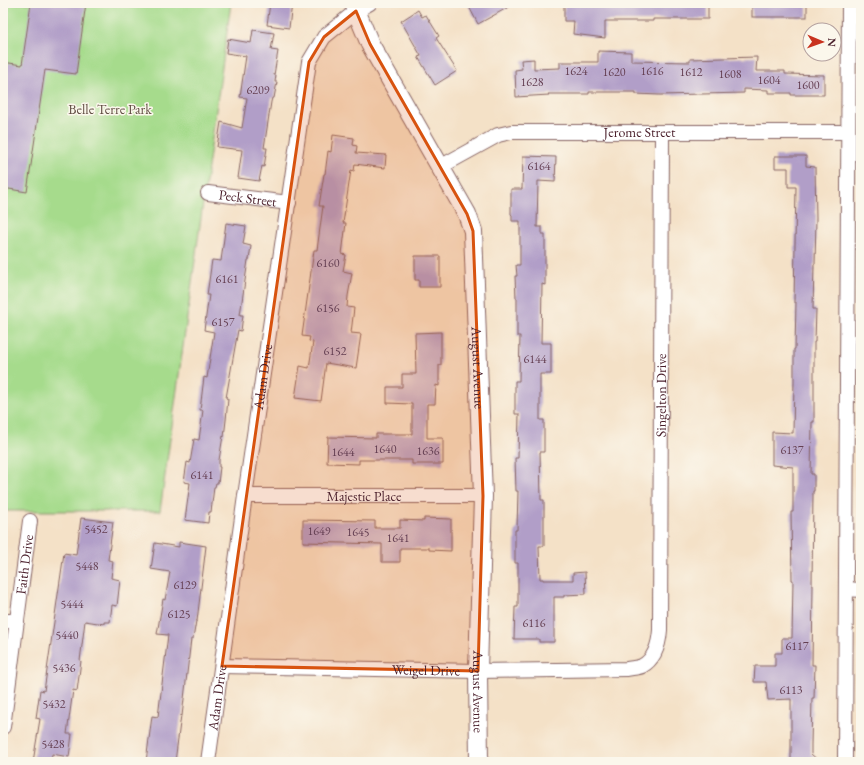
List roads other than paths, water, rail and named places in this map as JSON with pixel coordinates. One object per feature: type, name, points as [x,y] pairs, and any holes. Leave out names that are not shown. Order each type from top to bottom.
[{"type":"street","points":[[845,762],[849,3]]},
{"type":"street","name":"August Avenue","points":[[360,6],[370,44],[467,214],[474,231],[483,496],[478,671],[479,762]]},
{"type":"street","name":"Adam Drive","points":[[208,762],[245,496],[309,62],[324,37],[360,6]]},
{"type":"street","name":"Jerome Street","points":[[440,167],[498,135],[511,132],[848,132]]},
{"type":"street","name":"Singelton Drive","points":[[652,658],[659,643],[660,630],[662,132]]},
{"type":"street","name":"Peck Street","points":[[208,193],[289,203]]},
{"type":"street","name":"Majestic Place","points":[[245,496],[483,496]]},
{"type":"street","name":"Faith Drive","points":[[3,727],[30,521]]},
{"type":"street","points":[[846,590],[861,590]]},
{"type":"street","points":[[3,621],[17,621]]},
{"type":"street","name":"Weigel Drive","points":[[222,666],[478,671],[627,669],[642,666],[652,658]]},
{"type":"park label","name":"Belle Terre Park","points":[[110,109]]}]
